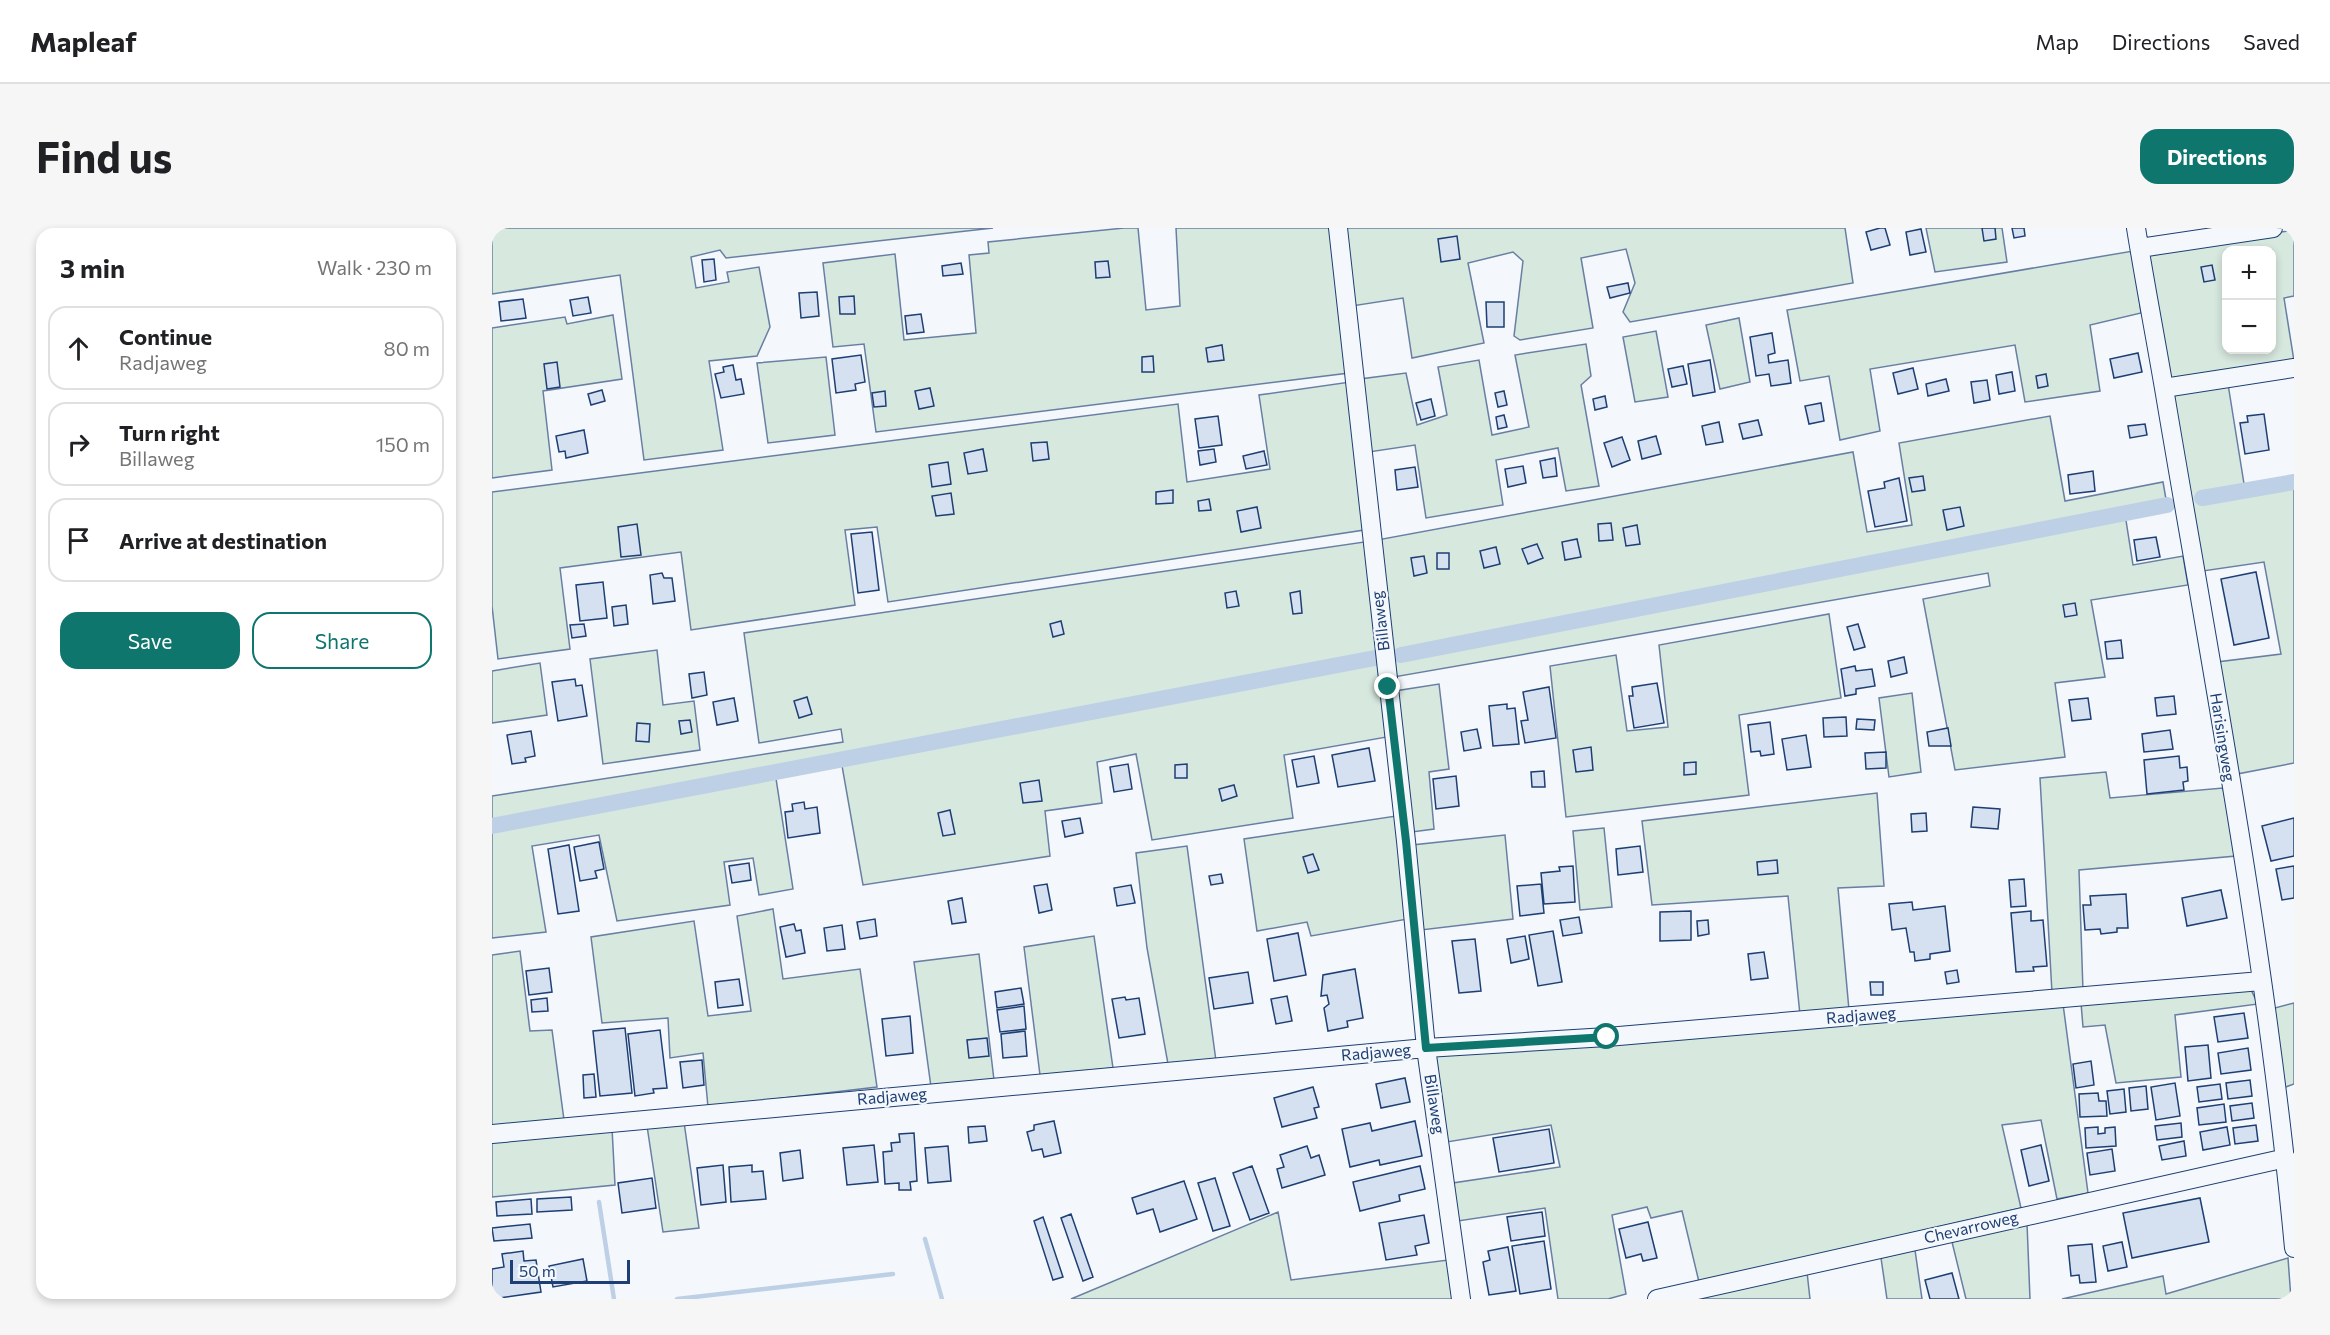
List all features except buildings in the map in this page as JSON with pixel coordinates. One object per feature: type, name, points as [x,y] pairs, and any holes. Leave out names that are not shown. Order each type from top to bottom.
[{"type":"street","name":"Billaweg","points":[[1338,228],[1406,841],[1426,1048],[1461,1299]]},
{"type":"street","name":"Harisingweg","points":[[2136,228],[2261,981],[2286,1158],[2291,1177],[2294,1248]]},
{"type":"street","points":[[2140,248],[2273,228]]},
{"type":"street","points":[[2164,388],[2294,368]]},
{"type":"street","name":"Radjaweg","points":[[492,1134],[1426,1048],[1607,1037],[2261,981]]},
{"type":"street","name":"Chevarroweg","points":[[1657,1299],[2286,1158]]},
{"type":"shaded area","points":[[492,228],[993,228],[726,258],[720,250],[691,257],[696,288],[729,282],[727,272],[759,267],[770,327],[757,356],[709,361],[723,450],[644,460],[620,275],[492,294]]},
{"type":"shaded area","points":[[1138,228],[1146,310],[1180,306],[1176,228],[1332,228],[1349,373],[876,432],[864,344],[833,347],[823,263],[895,254],[904,340],[976,333],[969,255],[989,253],[988,242]]},
{"type":"shaded area","points":[[1343,228],[1845,228],[1853,283],[1630,322],[1623,312],[1635,283],[1626,249],[1581,258],[1593,328],[1520,340],[1514,336],[1523,261],[1513,252],[1468,263],[1484,343],[1412,358],[1403,298],[1352,306]]},
{"type":"shaded area","points":[[1926,228],[2002,228],[2007,262],[1935,272]]},
{"type":"shaded area","points":[[2294,230],[2294,296],[2284,298],[2294,361],[2168,381],[2147,252]]},
{"type":"shaded area","points":[[2133,251],[2141,313],[2090,325],[2100,391],[2025,402],[2015,345],[1870,369],[1880,431],[1840,440],[1829,376],[1800,381],[1787,310]]},
{"type":"shaded area","points":[[613,315],[622,379],[543,391],[552,470],[492,478],[492,328],[565,317],[567,324]]},
{"type":"shaded area","points":[[1739,318],[1750,382],[1720,389],[1706,325]]},
{"type":"shaded area","points":[[1656,331],[1668,397],[1635,402],[1623,337]]},
{"type":"shaded area","points":[[1586,344],[1591,376],[1581,385],[1599,486],[1566,491],[1558,448],[1496,460],[1503,505],[1426,518],[1415,445],[1369,452],[1360,379],[1406,373],[1417,425],[1447,415],[1438,367],[1479,360],[1492,435],[1529,427],[1515,355]]},
{"type":"shaded area","points":[[826,357],[835,435],[768,443],[757,363]]},
{"type":"shaded area","points":[[1350,382],[1364,530],[888,602],[877,527],[845,530],[855,605],[691,630],[681,552],[560,568],[570,649],[498,659],[492,606],[492,492],[1178,404],[1187,482],[1270,469],[1259,395]]},
{"type":"shaded area","points":[[2228,384],[2245,490],[2294,482],[2294,763],[2237,774],[2217,662],[2281,654],[2264,562],[2203,571],[2170,392]]},
{"type":"shaded area","points":[[2050,416],[2065,501],[2163,482],[2167,505],[2125,514],[2133,565],[2183,556],[2188,585],[2091,600],[2105,677],[2055,683],[2065,757],[1955,770],[1923,599],[1990,586],[1988,573],[1394,677],[1377,540],[1853,452],[1867,532],[1912,525],[1899,443]]},
{"type":"shaded area","points":[[1364,542],[1387,737],[1284,755],[1293,818],[1152,840],[1136,754],[1097,762],[1102,803],[1045,811],[1050,856],[863,885],[841,760],[775,772],[793,889],[759,895],[753,858],[724,862],[730,905],[617,921],[599,835],[532,846],[546,932],[492,938],[492,796],[843,742],[841,729],[759,743],[744,633]]},
{"type":"shaded area","points":[[1829,614],[1841,698],[1739,715],[1749,795],[1566,817],[1550,666],[1616,655],[1627,731],[1668,727],[1659,645]]},
{"type":"shaded area","points":[[657,650],[663,705],[694,701],[700,750],[603,764],[590,659]]},
{"type":"shaded area","points":[[540,663],[547,715],[492,723],[492,671]]},
{"type":"shaded area","points":[[1439,684],[1449,769],[1429,772],[1434,829],[1412,832],[1395,691]]},
{"type":"shaded area","points":[[1912,693],[1921,772],[1889,777],[1879,698]]},
{"type":"shaded area","points":[[2106,772],[2110,798],[2223,788],[2236,856],[2079,870],[2083,991],[2052,993],[2040,778]]},
{"type":"shaded area","points":[[1877,793],[1884,886],[1838,888],[1849,1010],[1800,1015],[1788,896],[1652,905],[1642,821]]},
{"type":"shaded area","points":[[1396,816],[1408,919],[1311,936],[1307,922],[1257,931],[1244,839]]},
{"type":"shaded area","points":[[1604,828],[1612,907],[1580,910],[1573,831]]},
{"type":"shaded area","points":[[1505,835],[1513,919],[1421,930],[1412,845]]},
{"type":"shaded area","points":[[1187,846],[1216,1061],[1168,1064],[1147,948],[1136,853]]},
{"type":"shaded area","points":[[773,909],[783,979],[860,969],[877,1087],[708,1107],[703,1053],[670,1058],[668,1018],[602,1023],[591,937],[694,921],[708,1016],[751,1011],[737,916]]},
{"type":"shaded area","points":[[1094,936],[1113,1068],[1040,1075],[1024,947]]},
{"type":"shaded area","points":[[520,951],[530,1031],[552,1030],[564,1120],[492,1127],[492,955]]},
{"type":"shaded area","points":[[979,954],[994,1080],[931,1087],[914,962]]},
{"type":"shaded area","points":[[2249,986],[2258,1004],[2175,1015],[2181,1077],[2116,1083],[2105,1025],[2083,1027],[2081,1003]]},
{"type":"shaded area","points":[[2294,1003],[2294,1084],[2283,1088],[2271,1009]]},
{"type":"shaded area","points":[[2063,1004],[2088,1193],[2057,1199],[2041,1120],[2002,1125],[2021,1208],[1699,1282],[1682,1211],[1651,1218],[1647,1207],[1612,1215],[1626,1294],[1608,1299],[1558,1299],[1545,1208],[1458,1221],[1453,1183],[1560,1167],[1551,1125],[1447,1142],[1434,1053]]},
{"type":"shaded area","points":[[684,1122],[699,1228],[663,1232],[647,1126]]},
{"type":"shaded area","points":[[612,1128],[615,1185],[492,1197],[492,1139]]},
{"type":"shaded area","points":[[1278,1212],[1291,1280],[1448,1260],[1453,1299],[1071,1299]]},
{"type":"shaded area","points":[[2027,1223],[2030,1299],[1966,1299],[1952,1242]]},
{"type":"shaded area","points":[[1915,1250],[1922,1299],[1887,1299],[1881,1258]]},
{"type":"shaded area","points":[[2288,1258],[2291,1299],[2062,1299],[2163,1276],[2166,1294]]},
{"type":"shaded area","points":[[1807,1272],[1810,1299],[1692,1299]]},
{"type":"waterway","points":[[2202,498],[2294,482]]},
{"type":"waterway","points":[[1401,655],[2167,505]]},
{"type":"waterway","points":[[492,826],[1375,658]]},
{"type":"waterway","points":[[599,1202],[614,1299]]},
{"type":"waterway","points":[[925,1239],[942,1299]]},
{"type":"waterway","points":[[677,1299],[893,1274]]},
{"type":"route","points":[[1388,687],[1426,1048],[1607,1037]]}]
